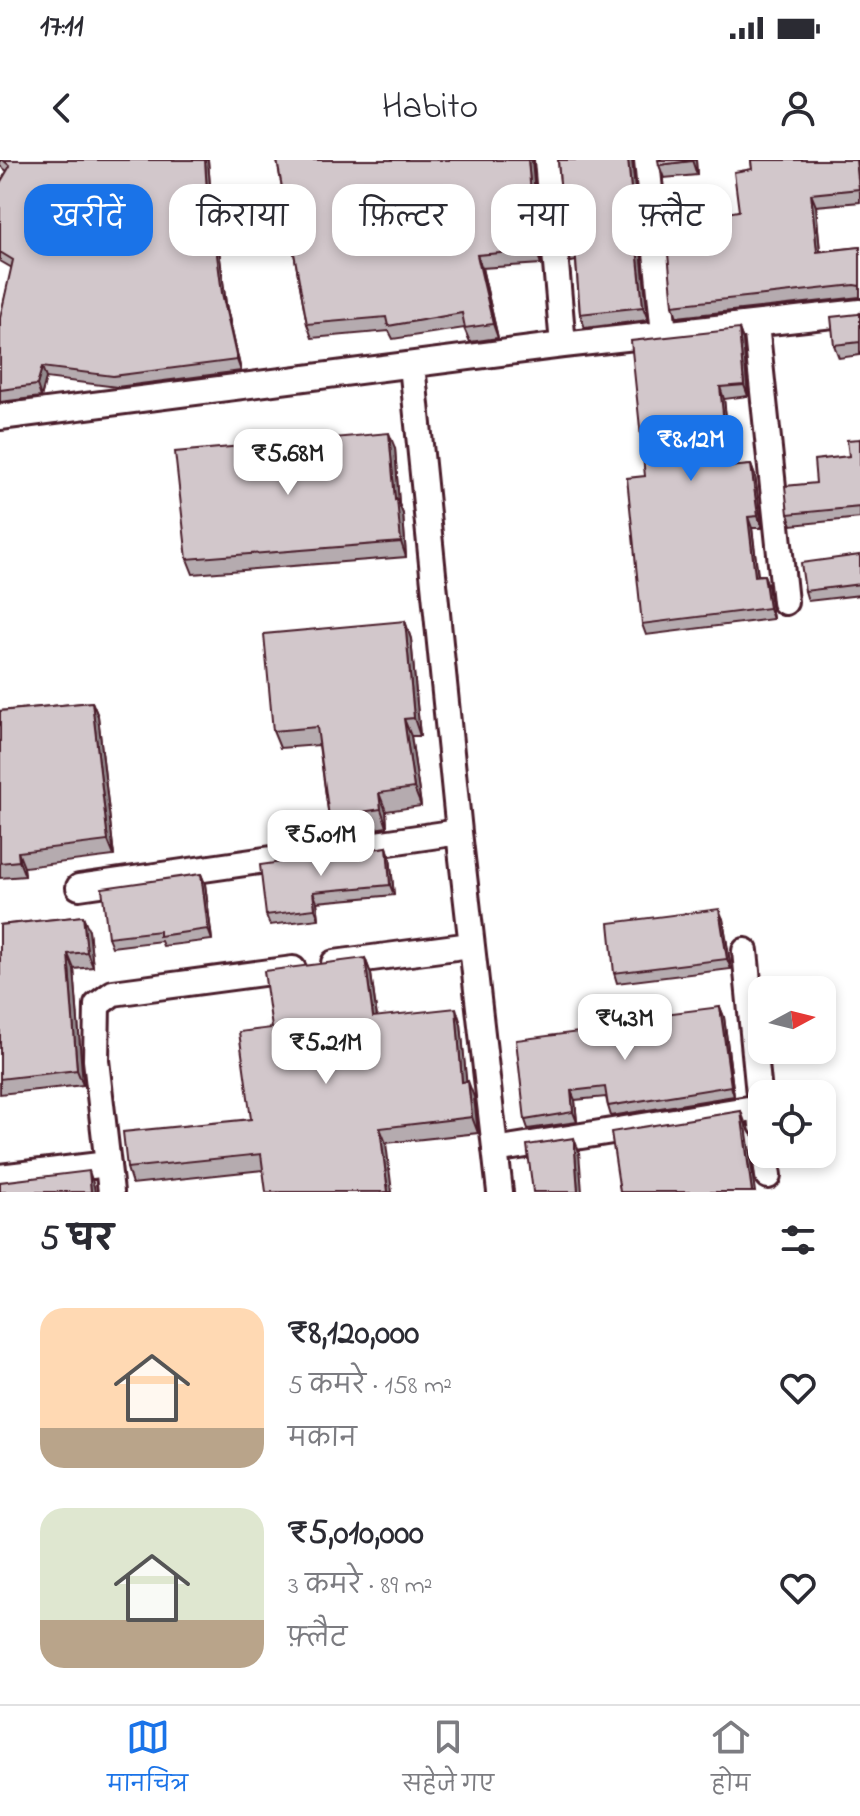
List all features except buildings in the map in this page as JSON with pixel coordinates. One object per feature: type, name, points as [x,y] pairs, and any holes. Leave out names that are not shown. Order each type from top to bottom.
[{"type":"street","points":[[547,160],[563,345]]},
{"type":"street","points":[[647,160],[664,334]]},
{"type":"street","points":[[0,417],[563,345],[860,312]]},
{"type":"street","points":[[756,324],[785,602]]},
{"type":"street","points":[[412,365],[471,945],[500,1192]]},
{"type":"street","points":[[79,887],[459,832]]},
{"type":"street","points":[[111,1192],[96,1060],[97,1005],[113,993],[471,945]]},
{"type":"street","points":[[745,951],[758,1080]]},
{"type":"street","points":[[495,1150],[748,1118]]},
{"type":"street","points":[[0,1177],[108,1164]]}]
